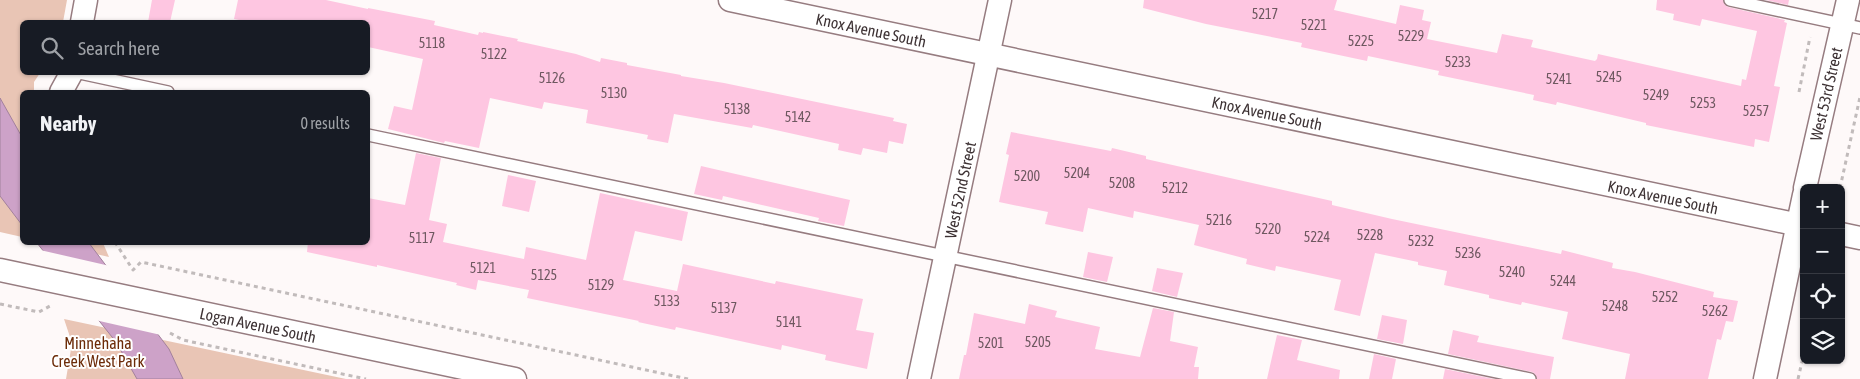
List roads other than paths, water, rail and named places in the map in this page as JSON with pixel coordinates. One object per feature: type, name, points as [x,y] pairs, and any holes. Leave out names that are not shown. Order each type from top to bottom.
[{"type":"street","points":[[82,20],[86,0]]},
{"type":"street","name":"Knox Avenue South","points":[[730,0],[1800,226]]},
{"type":"street","name":"West 52nd Street","points":[[919,379],[1000,0]]},
{"type":"street","name":"West 53rd Street","points":[[1806,184],[1851,26],[1848,0]]},
{"type":"street","points":[[62,90],[72,75]]},
{"type":"street","points":[[1765,379],[1800,226]]},
{"type":"street","points":[[1845,235],[1860,238]]},
{"type":"street","name":"Logan Avenue South","points":[[0,270],[516,379]]},
{"type":"lane","points":[[1730,0],[1851,26]]},
{"type":"lane","points":[[88,75],[159,90]]},
{"type":"lane","points":[[370,135],[1530,379]]},
{"type":"park label","name":"Minnehaha Creek West Park","points":[[98,352]]}]
